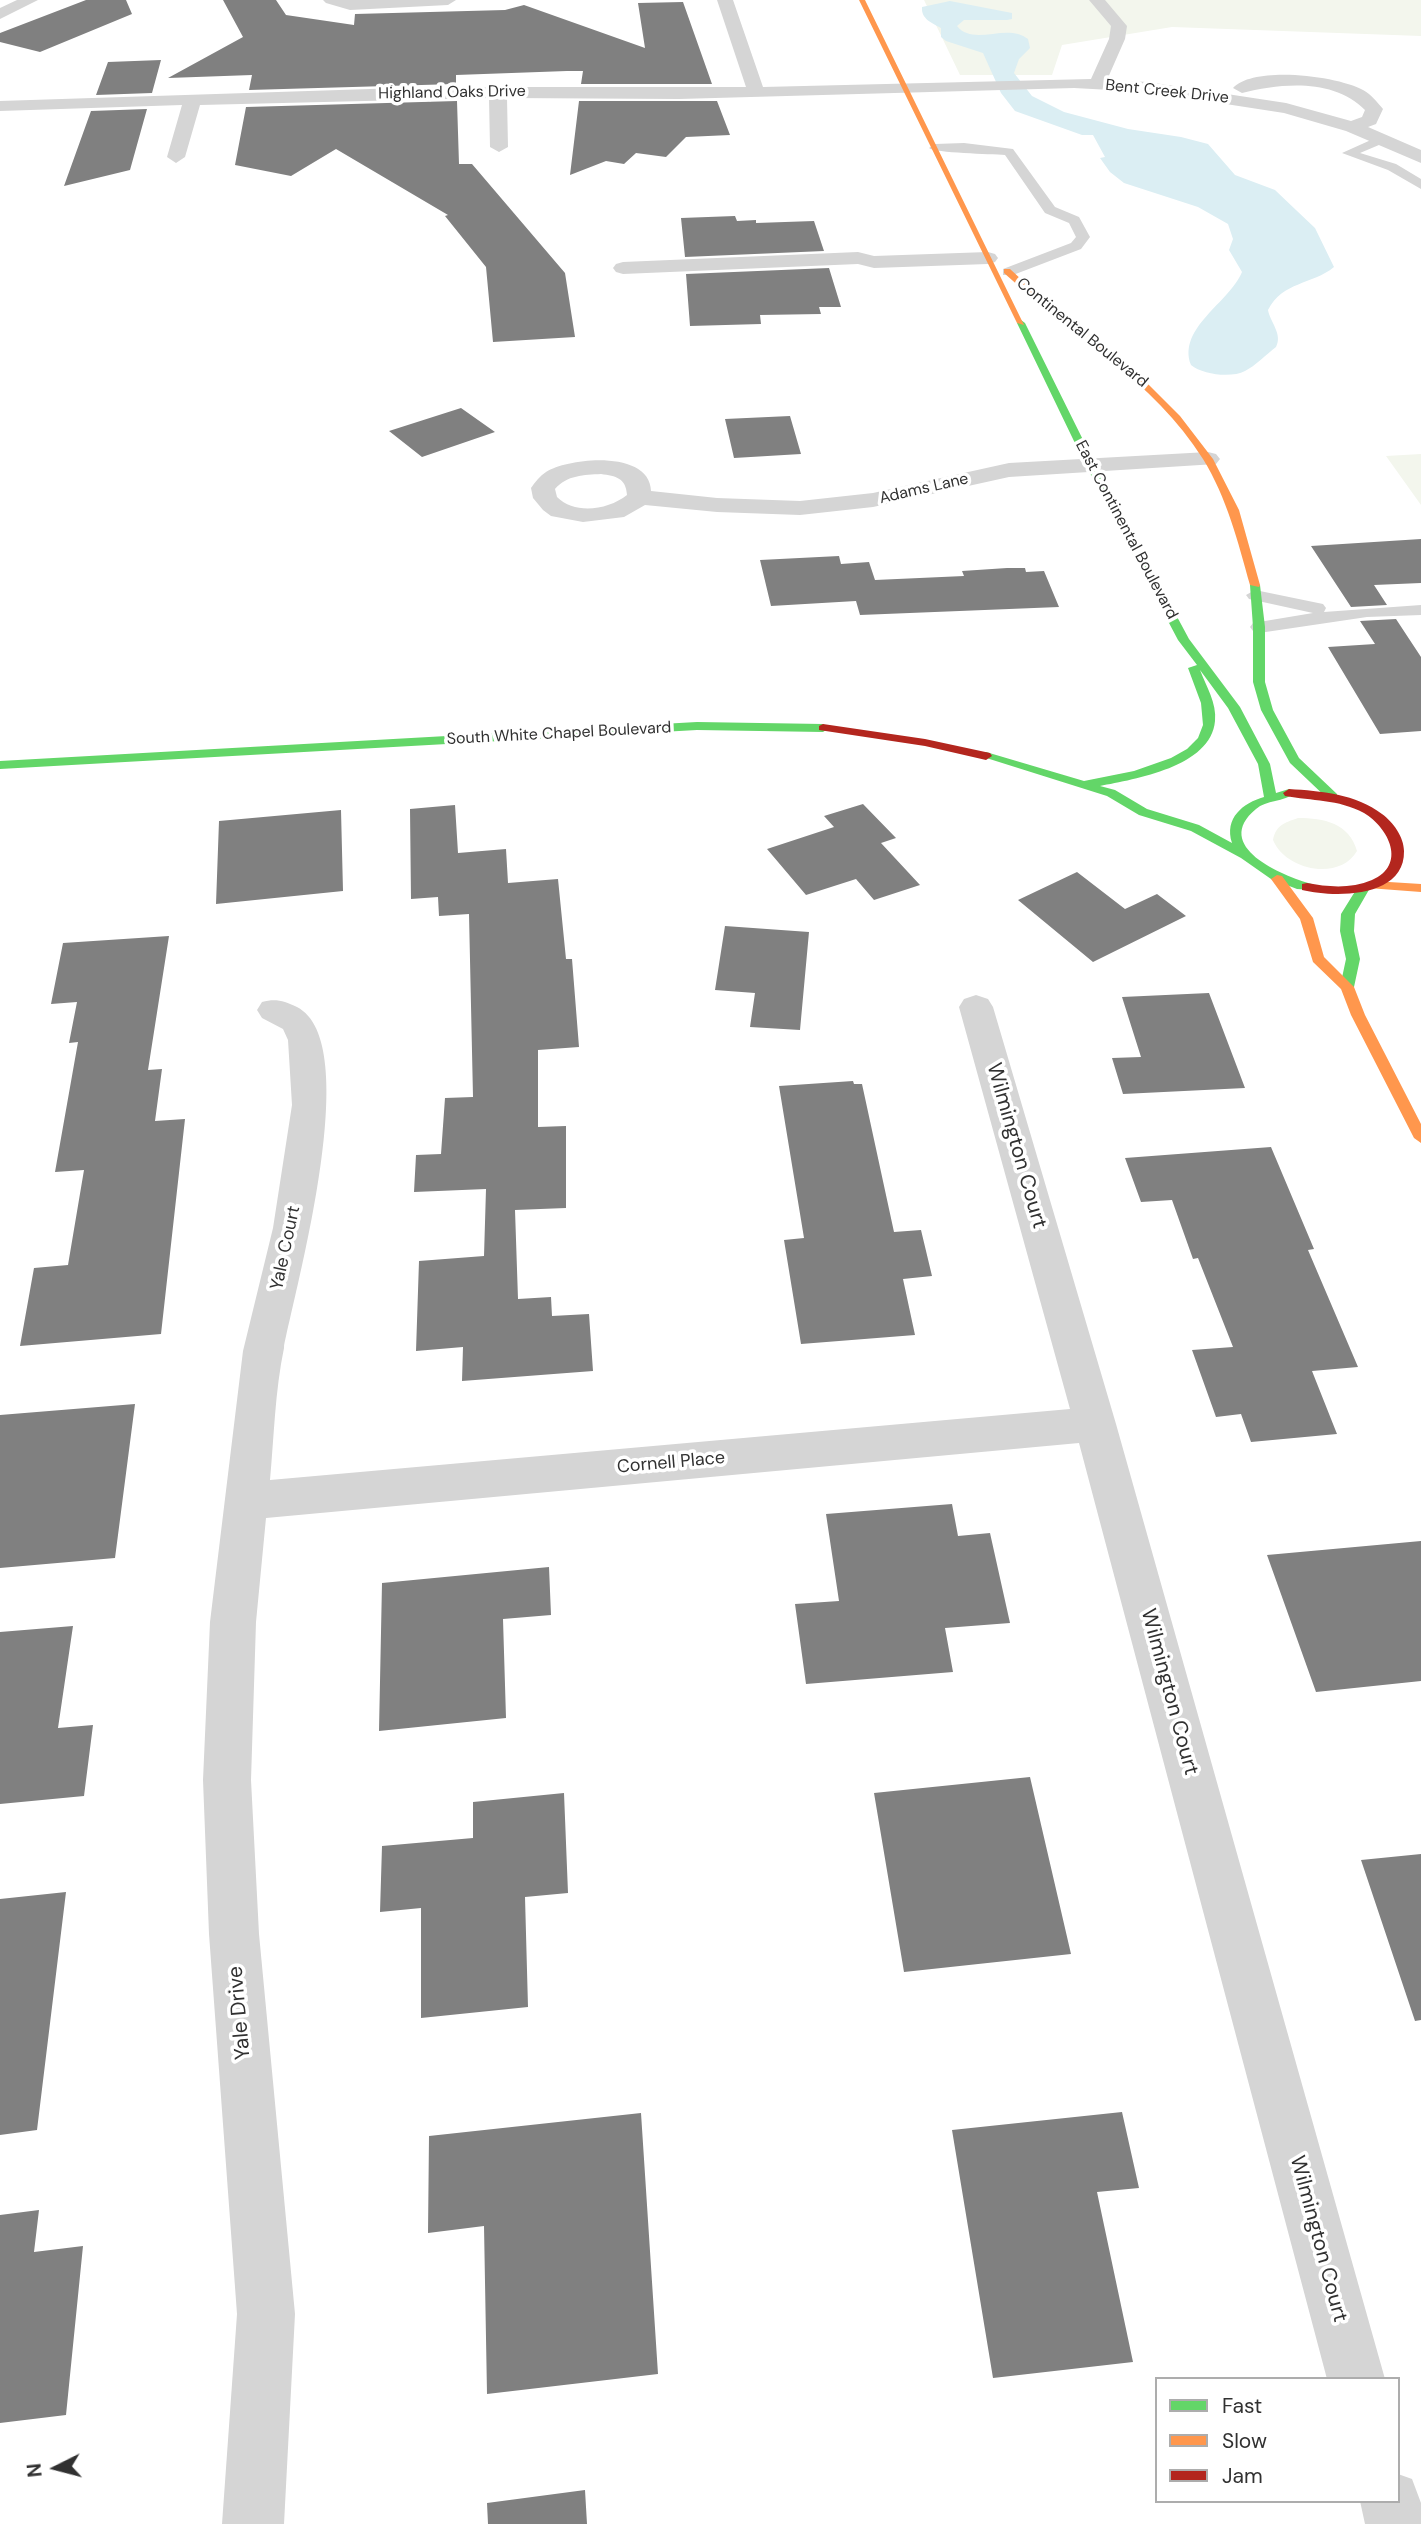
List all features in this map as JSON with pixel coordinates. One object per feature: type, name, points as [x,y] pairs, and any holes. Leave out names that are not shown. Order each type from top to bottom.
[{"type":"main road","name":"East Continental Boulevard","points":[[862,0],[1091,466],[1184,640],[1234,707],[1264,764],[1270,796]]},
{"type":"main road","name":"Continental Boulevard","points":[[985,253],[1044,305],[1120,361],[1177,418],[1208,459],[1234,510],[1245,546],[1259,628],[1259,682],[1268,710],[1294,760],[1333,797]]},
{"type":"main road","points":[[1084,785],[1173,762],[1202,744],[1209,726],[1207,708],[1184,640]]},
{"type":"main road","name":"South White Chapel Boulevard","points":[[0,765],[697,726],[818,727],[890,735],[950,746],[1111,793],[1143,812],[1195,828],[1245,855]]},
{"type":"main road","name":"South White Chapel Boulevard","points":[[1111,793],[1144,794]]},
{"type":"main road","points":[[1416,858],[1370,813],[1333,797],[1311,793],[1270,796],[1252,804],[1241,814],[1236,827],[1237,841],[1245,855],[1253,864],[1277,879],[1321,891],[1343,892],[1369,887],[1421,888]]},
{"type":"main road","points":[[1227,806],[1252,804]]},
{"type":"main road","points":[[1347,987],[1353,959],[1347,931],[1348,914],[1369,887],[1388,876],[1397,864],[1398,850],[1394,836]]},
{"type":"main road","points":[[1277,879],[1306,918],[1318,959],[1347,987],[1358,1015],[1421,1138]]},
{"type":"street","points":[[0,15],[29,0]]},
{"type":"street","points":[[331,0],[350,5],[448,0]]},
{"type":"street","points":[[725,0],[755,92]]},
{"type":"street","points":[[1097,0],[1119,26],[1117,39],[1097,84]]},
{"type":"street","name":"Bent Creek Drive","points":[[903,88],[1036,83],[1076,77],[1097,84],[1148,87],[1286,108],[1352,127],[1421,157]]},
{"type":"street","points":[[1225,97],[1254,83],[1283,81],[1330,85],[1361,95],[1374,109],[1370,120],[1352,127]]},
{"type":"street","name":"Highland Oaks Drive","points":[[0,106],[498,91],[642,94],[903,88]]},
{"type":"street","points":[[498,91],[499,147]]},
{"type":"street","points":[[176,157],[192,100]]},
{"type":"street","points":[[623,268],[858,258],[874,262],[985,253]]},
{"type":"street","name":"Adams Lane","points":[[639,497],[718,506],[800,508],[873,500],[1009,470],[1208,459]]},
{"type":"street","name":"Wilmington Court","points":[[976,1007],[1095,1424],[1355,2377]]},
{"type":"street","name":"Yale Court","points":[[246,1501],[263,1351],[292,1228],[310,1105],[305,1040],[297,1023],[274,1010]]},
{"type":"street","name":"Cornell Place","points":[[246,1501],[1095,1424]]},
{"type":"street","name":"Yale Drive","points":[[246,1501],[233,1622],[227,1780],[233,1934],[267,2314],[253,2524]]},
{"type":"street","points":[[1391,2503],[1396,2524]]},
{"type":"lane","points":[[1382,139],[1348,153],[1392,167],[1421,185]]},
{"type":"lane","points":[[934,148],[964,147],[1009,152],[1050,210],[1074,220],[1083,237],[1076,246],[1008,272]]},
{"type":"lane","points":[[1255,595],[1289,604],[1367,612]]},
{"type":"lane","points":[[1259,628],[1273,623],[1367,612],[1421,610]]},
{"type":"shaded area","points":[[924,0],[1421,0],[1421,36],[1172,27],[1062,45],[1052,75],[960,75]]},
{"type":"shaded area","points":[[950,1],[1012,13],[1012,19],[964,20],[957,26],[972,34],[1010,33],[1020,34],[1028,39],[1030,48],[1019,59],[1014,73],[1032,96],[1064,112],[1128,129],[1208,144],[1235,175],[1275,190],[1315,228],[1334,267],[1290,288],[1274,301],[1268,310],[1278,337],[1276,347],[1253,366],[1239,373],[1210,373],[1191,365],[1191,339],[1242,272],[1229,250],[1233,239],[1228,224],[1198,207],[1124,183],[1110,172],[1100,158],[1105,157],[1093,135],[1082,135],[1015,111],[1001,93],[983,53],[946,41],[941,37],[941,28],[923,15],[922,7]]},
{"type":"shaded area","points":[[1421,454],[1421,505],[1386,456]]},
{"type":"shaded area","points":[[1298,818],[1326,821],[1342,828],[1357,851],[1339,866],[1326,869],[1301,865],[1289,859],[1273,840],[1281,825]]},
{"type":"building","points":[[86,0],[126,0],[132,14],[40,52],[0,42],[0,33]]},
{"type":"building","points":[[223,0],[276,0],[286,15],[354,25],[355,14],[505,10],[524,5],[645,48],[638,3],[683,2],[712,84],[581,84],[583,71],[456,75],[456,84],[249,90],[252,75],[168,78],[243,37]]},
{"type":"building","points":[[161,60],[152,93],[96,95],[108,62]]},
{"type":"building","points":[[457,101],[459,164],[472,164],[565,273],[575,337],[493,342],[486,267],[445,216],[448,215],[336,149],[291,176],[235,165],[246,107]]},
{"type":"building","points":[[579,101],[717,101],[730,135],[686,137],[666,157],[636,153],[624,164],[606,161],[570,175]]},
{"type":"building","points":[[147,109],[130,170],[64,186],[91,111]]},
{"type":"building","points":[[735,216],[737,221],[756,220],[756,223],[814,221],[824,251],[685,257],[681,218]]},
{"type":"building","points":[[829,268],[841,307],[819,307],[821,314],[760,315],[761,324],[690,326],[686,274]]},
{"type":"building","points":[[461,408],[495,432],[422,457],[389,431]]},
{"type":"building","points":[[790,416],[801,454],[734,458],[725,419]]},
{"type":"building","points":[[1421,539],[1421,583],[1374,585],[1387,605],[1351,607],[1311,546]]},
{"type":"building","points":[[839,556],[841,564],[869,562],[875,580],[964,576],[962,571],[1007,568],[1025,568],[1026,572],[1044,571],[1059,607],[860,615],[856,601],[771,606],[760,560]]},
{"type":"building","points":[[1396,619],[1421,657],[1421,731],[1380,734],[1328,647],[1375,644],[1360,621]]},
{"type":"building","points":[[863,804],[896,838],[881,843],[920,885],[874,900],[856,879],[806,895],[767,849],[834,827],[824,816]]},
{"type":"building","points":[[455,805],[458,853],[506,849],[508,883],[558,879],[566,959],[572,959],[579,1047],[538,1050],[538,1127],[566,1126],[566,1208],[515,1210],[518,1299],[551,1297],[552,1316],[589,1314],[593,1371],[462,1381],[463,1347],[416,1351],[419,1261],[484,1256],[486,1189],[414,1192],[416,1155],[441,1154],[445,1098],[473,1097],[469,914],[439,916],[438,897],[411,899],[410,809]]},
{"type":"building","points":[[341,810],[343,891],[216,904],[219,821]]},
{"type":"building","points":[[1077,872],[1125,909],[1157,894],[1186,916],[1093,962],[1018,900]]},
{"type":"building","points":[[725,926],[809,932],[800,1030],[750,1027],[755,993],[715,990]]},
{"type":"building","points":[[169,936],[148,1070],[162,1069],[155,1121],[185,1119],[161,1334],[20,1346],[34,1268],[68,1265],[84,1170],[55,1172],[78,1042],[69,1043],[77,1002],[51,1004],[63,943]]},
{"type":"building","points":[[1209,993],[1245,1088],[1123,1094],[1112,1058],[1141,1057],[1122,997]]},
{"type":"building","points":[[853,1081],[854,1084],[862,1084],[894,1232],[921,1230],[932,1276],[903,1279],[915,1335],[801,1344],[784,1240],[804,1238],[779,1086]]},
{"type":"building","points":[[1271,1147],[1314,1249],[1308,1250],[1358,1367],[1312,1371],[1337,1434],[1251,1442],[1241,1414],[1216,1417],[1192,1350],[1233,1347],[1198,1258],[1193,1259],[1172,1200],[1141,1202],[1125,1158]]},
{"type":"building","points":[[135,1404],[115,1558],[0,1568],[0,1415]]},
{"type":"building","points":[[952,1504],[958,1536],[990,1533],[1010,1623],[945,1628],[953,1672],[806,1684],[795,1604],[839,1601],[826,1514]]},
{"type":"building","points":[[1421,1541],[1421,1681],[1316,1692],[1267,1555]]},
{"type":"building","points":[[549,1567],[551,1615],[503,1619],[506,1718],[379,1731],[382,1583]]},
{"type":"building","points":[[73,1626],[58,1728],[93,1725],[84,1796],[0,1804],[0,1632]]},
{"type":"building","points":[[1030,1777],[1071,1954],[904,1972],[874,1793]]},
{"type":"building","points":[[564,1793],[568,1893],[525,1897],[528,2007],[421,2018],[421,1908],[380,1912],[382,1846],[473,1838],[473,1802]]},
{"type":"building","points":[[1421,1854],[1421,2020],[1415,2021],[1361,1860]]},
{"type":"building","points":[[66,1892],[37,2130],[0,2135],[0,1899]]},
{"type":"building","points":[[1122,2112],[1139,2188],[1097,2192],[1133,2362],[993,2378],[952,2130]]},
{"type":"building","points":[[641,2113],[658,2374],[487,2394],[484,2226],[428,2233],[429,2136]]},
{"type":"building","points":[[39,2210],[34,2252],[83,2246],[66,2415],[0,2423],[0,2215]]},
{"type":"building","points":[[585,2490],[587,2524],[488,2524],[487,2503]]},
{"type":"traffic: fast","points":[[1021,323],[1091,466],[1184,640],[1234,707],[1264,764],[1270,796]]},
{"type":"traffic: fast","points":[[1255,585],[1259,627],[1259,682],[1267,710],[1294,760],[1333,797]]},
{"type":"traffic: fast","points":[[1084,785],[1137,774],[1176,761],[1191,752],[1203,740],[1209,725],[1209,710],[1194,668]]},
{"type":"traffic: fast","points":[[0,765],[697,726],[823,728]]},
{"type":"traffic: fast","points":[[986,756],[1111,793],[1143,812],[1195,828],[1245,855]]},
{"type":"traffic: fast","points":[[1289,793],[1254,804],[1238,819],[1236,836],[1246,856],[1254,864],[1286,881],[1307,887]]},
{"type":"traffic: fast","points":[[1347,987],[1353,959],[1347,931],[1348,914],[1364,888]]},
{"type":"traffic: slow","points":[[862,0],[1021,323]]},
{"type":"traffic: slow","points":[[1007,271],[1044,305],[1120,361],[1177,418],[1208,459],[1234,510],[1255,585]]},
{"type":"traffic: slow","points":[[1277,879],[1306,918],[1318,959],[1347,987],[1358,1015],[1421,1138]]},
{"type":"traffic: slow","points":[[1373,885],[1421,888]]},
{"type":"traffic: jam","points":[[823,728],[946,746],[986,756]]},
{"type":"traffic: jam","points":[[1289,793],[1312,794],[1358,805],[1378,817],[1388,827],[1398,848],[1397,863],[1390,874],[1379,882],[1350,890],[1307,887]]}]
